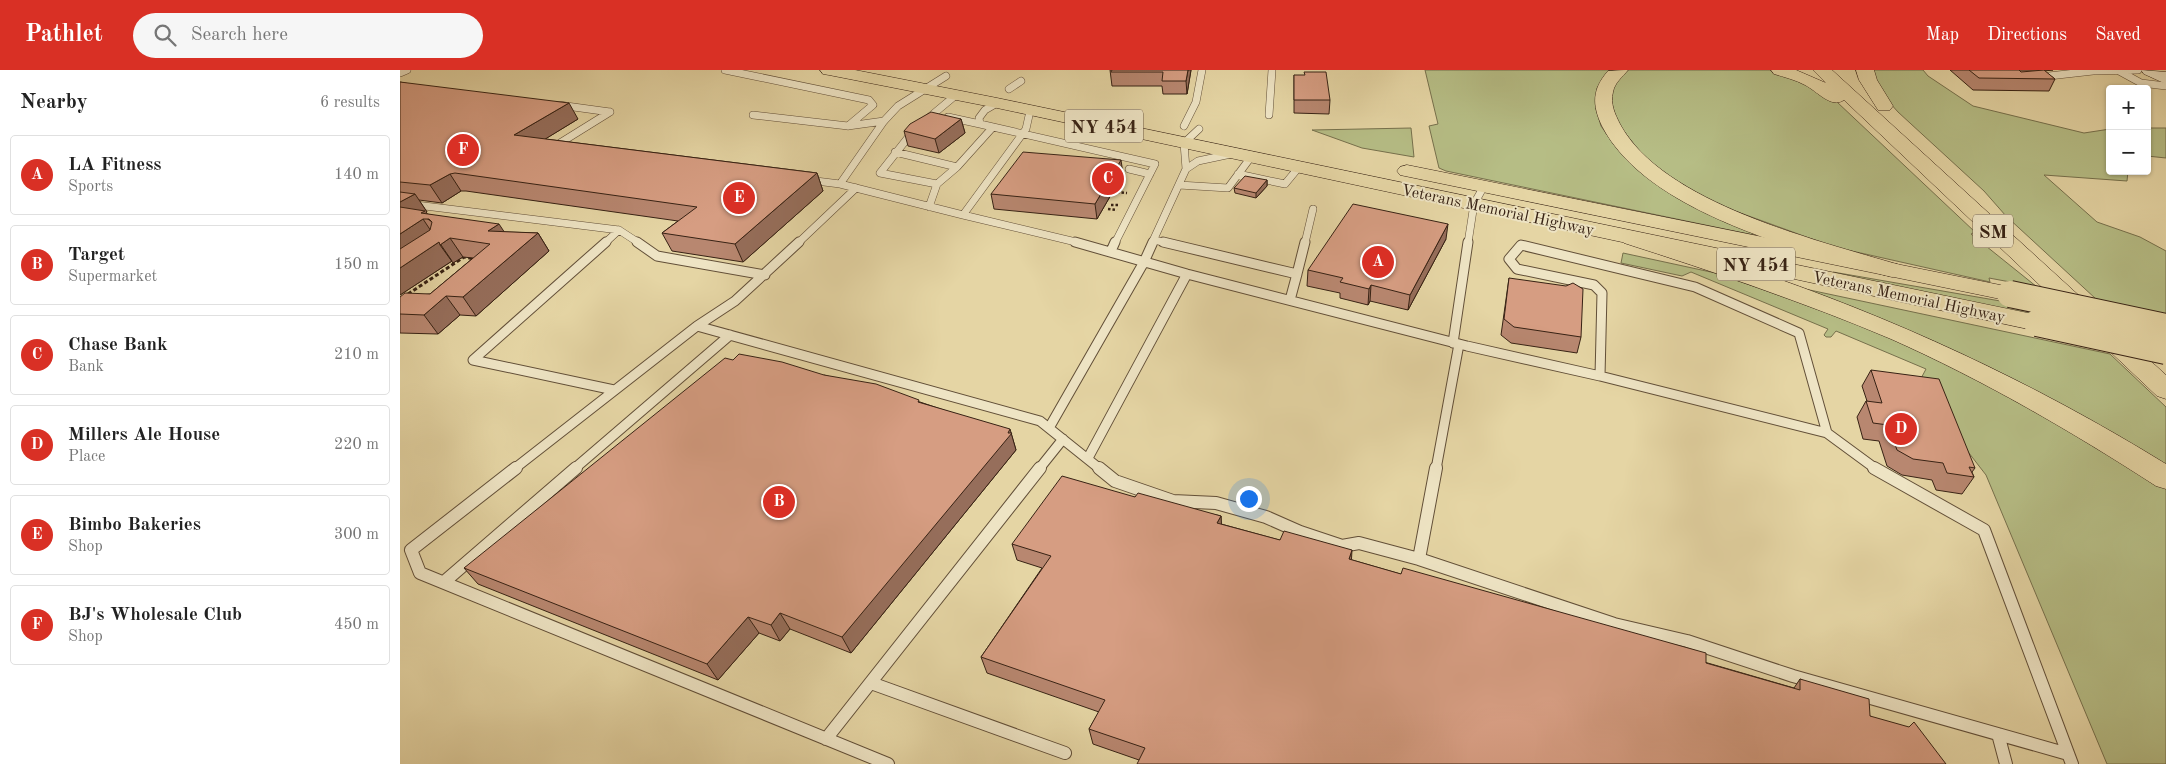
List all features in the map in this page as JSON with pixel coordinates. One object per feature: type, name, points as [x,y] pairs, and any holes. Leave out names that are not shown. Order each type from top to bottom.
[{"type":"main road","name":"Veterans Memorial Highway","points":[[829,70],[956,95],[1009,91],[1030,111],[1189,132],[1242,155],[1299,167],[1479,195],[1892,270],[2166,327]]},
{"type":"main road","name":"Veterans Memorial Highway","points":[[914,70],[1479,195],[1632,238],[2166,351]]},
{"type":"main road","points":[[1619,70],[1608,78],[1603,89],[1602,104],[1613,134],[1639,162],[1688,196],[1732,217],[1892,270]]},
{"type":"main road","points":[[1780,70],[1811,81],[1895,140]]},
{"type":"main road","name":"SM","points":[[1822,70],[1895,140],[2166,390]]},
{"type":"main road","name":"SM","points":[[1844,70],[2166,367]]},
{"type":"main road","points":[[1865,70],[1868,80],[1884,106]]},
{"type":"main road","points":[[2150,70],[2166,79]]},
{"type":"main road","points":[[1632,238],[1789,290],[1937,351],[2009,386],[2117,447],[2166,478]]},
{"type":"lane","points":[[400,73],[407,70]]},
{"type":"lane","points":[[725,70],[869,100],[873,105],[848,126]]},
{"type":"lane","points":[[1186,170],[1189,132],[1202,70]]},
{"type":"lane","points":[[1269,115],[1272,70]]},
{"type":"lane","points":[[2034,77],[2073,75],[2093,71],[2138,70]]},
{"type":"lane","points":[[2119,71],[2126,77],[2142,84],[2166,86]]},
{"type":"lane","points":[[840,184],[884,121],[898,106],[946,76]]},
{"type":"lane","points":[[980,121],[985,110],[1009,91]]},
{"type":"lane","points":[[937,184],[880,173],[902,140],[930,112],[956,95]]},
{"type":"lane","points":[[550,104],[610,112],[552,148],[561,150]]},
{"type":"lane","points":[[963,215],[1026,129],[1030,111]]},
{"type":"lane","points":[[930,112],[980,121],[993,127],[1155,164],[1111,251]]},
{"type":"lane","points":[[753,115],[848,126],[884,121]]},
{"type":"lane","points":[[929,206],[937,184],[957,167],[993,127]]},
{"type":"lane","points":[[1073,156],[1076,146]]},
{"type":"lane","points":[[895,152],[957,167]]},
{"type":"lane","points":[[1049,428],[1144,262],[1178,184],[1186,170],[1198,161],[1242,155],[1238,174],[1228,188],[1219,190],[1178,184]]},
{"type":"lane","points":[[1238,174],[1285,184],[1299,167]]},
{"type":"lane","points":[[1129,168],[1150,174]]},
{"type":"lane","points":[[802,179],[840,184],[1111,251],[1187,274],[1456,343],[1600,376],[1827,433],[1885,476],[1984,530],[2070,759]]},
{"type":"lane","points":[[856,188],[735,301],[697,326],[412,550],[420,573],[888,764]]},
{"type":"lane","points":[[1419,559],[1479,195]]},
{"type":"lane","points":[[400,203],[619,230],[657,256],[765,275]]},
{"type":"lane","points":[[1290,300],[1313,209]]},
{"type":"lane","points":[[614,390],[473,360],[573,273],[619,230]]},
{"type":"lane","points":[[1154,240],[1298,274]]},
{"type":"lane","points":[[1600,376],[1602,293],[1594,285],[1517,269],[1509,259],[1521,245],[1695,287],[1799,333],[1827,433]]},
{"type":"lane","points":[[1088,458],[1187,274]]},
{"type":"lane","points":[[697,326],[1040,421],[1115,481],[1173,501],[1216,503],[1266,517],[1300,532],[1342,546],[1359,543],[1419,559],[1614,624],[1687,641],[1792,676],[1998,734],[2070,759]]},
{"type":"lane","points":[[444,582],[730,335]]},
{"type":"lane","points":[[826,739],[1063,439]]},
{"type":"lane","points":[[871,682],[1064,753]]},
{"type":"lane","points":[[1998,734],[2006,764]]},
{"type":"path","points":[[407,294],[464,257],[480,260]]},
{"type":"green space","points":[[1425,70],[1610,70],[1597,88],[1596,109],[1601,126],[1614,145],[1637,167],[1782,241],[1439,168],[1429,126],[1438,124]]},
{"type":"green space","points":[[1629,70],[1774,70],[1807,82],[1837,102],[1975,232],[1971,234],[2037,287],[1989,278],[1990,282],[1834,247],[1702,199],[1653,168],[1611,115],[1610,91],[1619,75]]},
{"type":"green space","points":[[1873,70],[1923,70],[1928,76],[1973,106],[2084,133],[2106,130],[2106,175],[2128,175],[2127,181],[2044,175],[2097,222],[2140,237],[2166,251],[2166,317],[2096,299],[2006,216],[1984,191],[1898,112],[1881,93]]},
{"type":"green space","points":[[1411,128],[1414,157],[1362,148],[1312,130]]},
{"type":"green space","points":[[2151,128],[2166,128],[2166,158],[2151,156]]},
{"type":"green space","points":[[1623,253],[1720,274],[1918,346],[2166,484],[2166,764],[2107,764],[1986,475],[1917,386],[1926,369],[1836,331],[1831,337],[1826,337],[1824,335],[1828,329],[1691,272],[1682,276],[1621,263]]},
{"type":"green space","points":[[1833,272],[2058,311],[2072,325],[1834,275]]},
{"type":"green space","points":[[1805,289],[2110,354],[2166,407],[2166,469]]},
{"type":"building","points":[[1112,70],[1188,70],[1186,81],[1162,81],[1163,72],[1111,72]]},
{"type":"building","points":[[1969,70],[2019,70],[2021,72],[2044,70],[2055,79],[1979,78]]},
{"type":"building","points":[[1304,72],[1326,72],[1330,100],[1294,100],[1294,75],[1305,75]]},
{"type":"building","points":[[400,82],[569,103],[514,135],[817,173],[735,244],[662,233],[697,207],[455,173],[430,185],[400,182]]},
{"type":"building","points":[[931,112],[961,119],[935,139],[904,131],[910,124]]},
{"type":"building","points":[[1023,152],[1121,160],[1095,204],[991,194]]},
{"type":"building","points":[[1245,176],[1267,180],[1256,193],[1234,188]]},
{"type":"building","points":[[400,192],[415,194],[400,202]]},
{"type":"building","points":[[1353,204],[1448,224],[1410,295],[1371,285],[1369,289],[1340,282],[1343,278],[1308,270]]},
{"type":"building","points":[[400,207],[425,211],[421,213],[499,224],[488,231],[538,233],[463,297],[446,296],[424,315],[400,314],[400,297],[405,293],[430,294],[490,244],[450,238],[440,245],[439,242],[400,268],[400,249],[430,230],[432,222],[429,219],[423,219],[400,234]]},
{"type":"building","points":[[1509,278],[1566,286],[1573,283],[1583,289],[1581,337],[1514,327],[1504,319]]},
{"type":"building","points":[[739,354],[782,362],[824,375],[876,384],[919,400],[918,402],[1010,429],[1008,433],[1012,433],[842,637],[780,613],[771,625],[748,617],[707,664],[464,568],[725,358],[733,360]]},
{"type":"building","points":[[1871,370],[1939,379],[1975,468],[1969,467],[1974,477],[1947,473],[1943,463],[1913,459],[1897,450],[1888,425],[1873,423],[1866,401],[1882,403]]},
{"type":"building","points":[[1062,476],[1135,497],[1138,493],[1221,516],[1217,523],[1280,540],[1284,531],[1352,550],[1349,559],[1401,574],[1403,568],[1706,653],[1706,663],[1800,690],[1800,679],[1869,699],[1870,716],[1909,727],[1914,722],[1946,764],[1137,764],[1145,748],[1089,729],[1105,700],[981,657],[1051,556],[1012,544]]},
{"type":"place","name":"BJ's Wholesale Club","points":[[463,150]]},
{"type":"place","name":"Chase Bank","points":[[1108,179]]},
{"type":"place","name":"Bimbo Bakeries","points":[[739,198]]},
{"type":"place","name":"LA Fitness","points":[[1378,262]]},
{"type":"place","name":"Millers Ale House","points":[[1901,429]]},
{"type":"place","name":"Target","points":[[779,502]]}]
